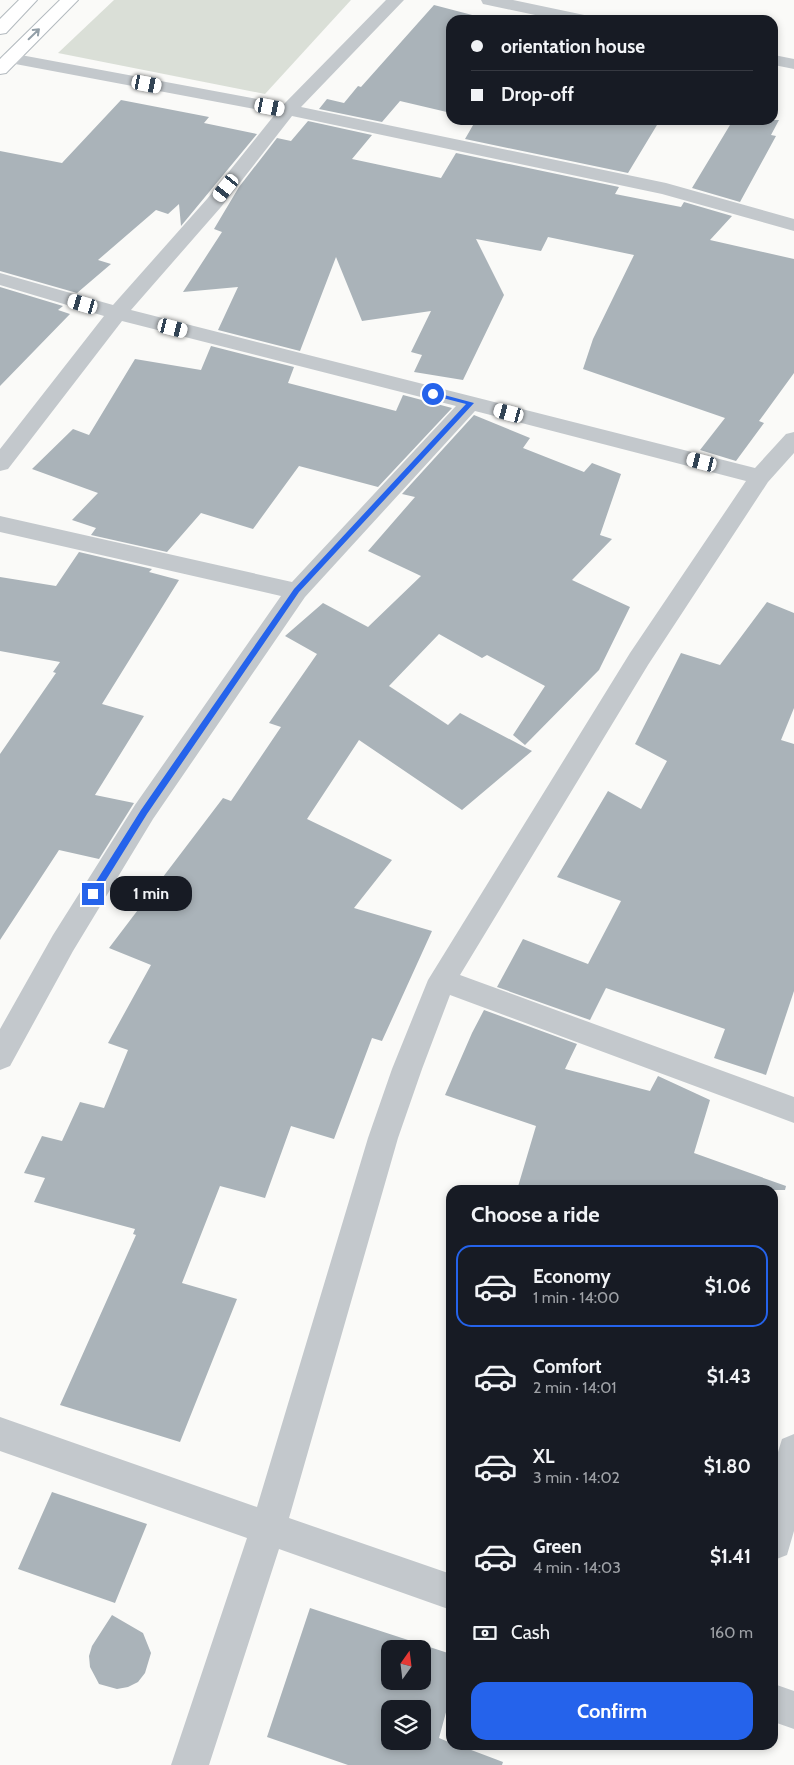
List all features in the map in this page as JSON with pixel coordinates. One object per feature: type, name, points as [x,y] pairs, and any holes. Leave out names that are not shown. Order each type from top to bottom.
[{"type":"street","points":[[0,29],[29,0]]},
{"type":"street","points":[[5,64],[70,0]]},
{"type":"street","points":[[0,464],[117,313],[214,203],[288,110],[396,0]]},
{"type":"street","points":[[489,0],[560,15]]},
{"type":"street","points":[[778,61],[794,64]]},
{"type":"street","points":[[5,64],[288,110],[618,178],[666,189],[794,225]]},
{"type":"street","points":[[0,279],[117,313],[760,477]]},
{"type":"street","points":[[0,1057],[63,943],[144,812],[297,591],[470,403]]},
{"type":"street","points":[[190,1765],[268,1529],[383,1138],[407,1068],[442,980],[634,667],[760,477],[794,439]]},
{"type":"street","points":[[0,524],[297,591]]},
{"type":"street","points":[[442,980],[794,1110]]},
{"type":"street","points":[[0,1434],[446,1590]]},
{"type":"street","points":[[778,1524],[794,1451]]},
{"type":"street","points":[[778,1704],[794,1710]]},
{"type":"shaded area","points":[[114,0],[351,0],[265,94],[58,53]]},
{"type":"building","points":[[434,5],[472,15],[446,15],[446,112],[400,101],[382,122],[319,109],[327,99],[344,103],[358,86],[361,87]]},
{"type":"building","points":[[121,100],[209,117],[204,123],[257,134],[181,226],[179,204],[168,214],[156,210],[98,260],[111,264],[77,293],[0,271],[0,151],[62,163]]},
{"type":"building","points":[[308,121],[372,135],[352,159],[441,178],[456,153],[619,187],[615,194],[681,207],[684,202],[732,216],[710,240],[794,259],[794,373],[759,421],[764,423],[736,461],[700,450],[725,418],[583,369],[593,339],[634,255],[548,237],[541,251],[476,239],[504,295],[463,380],[414,372],[422,355],[411,352],[431,311],[362,321],[336,257],[300,351],[218,330],[238,287],[183,292],[222,232],[214,229],[239,187],[277,138],[291,141]]},
{"type":"building","points":[[473,125],[657,125],[628,173],[465,139]]},
{"type":"building","points":[[730,125],[776,125],[771,135],[776,136],[740,202],[692,188]]},
{"type":"building","points":[[0,287],[63,306],[58,310],[70,314],[0,386]]},
{"type":"building","points":[[211,346],[294,367],[288,383],[396,411],[403,395],[452,408],[378,487],[299,466],[253,529],[201,513],[167,552],[91,535],[96,528],[72,520],[98,493],[32,469],[73,429],[89,435],[135,359],[201,370]]},
{"type":"building","points":[[474,415],[530,438],[523,448],[584,472],[592,463],[621,474],[600,535],[612,539],[572,580],[630,607],[599,670],[525,745],[513,735],[545,686],[487,655],[482,658],[439,634],[389,686],[448,725],[460,713],[532,751],[462,810],[359,740],[307,819],[392,860],[354,908],[432,931],[382,1041],[372,1038],[334,1139],[291,1126],[265,1198],[220,1186],[182,1283],[237,1299],[180,1442],[60,1405],[136,1235],[133,1234],[135,1229],[34,1202],[45,1178],[24,1173],[42,1136],[62,1141],[80,1102],[104,1108],[128,1050],[108,1043],[151,965],[109,948],[223,798],[231,801],[281,727],[269,723],[317,654],[285,636],[323,603],[368,627],[421,576],[368,551],[415,497],[402,494]]},
{"type":"building","points":[[79,552],[152,569],[149,572],[179,580],[102,704],[144,716],[95,795],[134,803],[99,859],[59,850],[0,940],[0,754],[56,673],[53,672],[60,662],[0,651],[0,577],[56,586]]},
{"type":"building","points":[[767,602],[794,613],[794,708],[781,740],[794,744],[794,991],[766,1075],[714,1058],[725,1029],[606,988],[590,1020],[497,987],[523,939],[588,964],[621,901],[557,877],[608,791],[641,809],[667,761],[635,744],[681,653],[720,665]]},
{"type":"building","points":[[484,1010],[577,1044],[565,1069],[650,1091],[658,1076],[710,1100],[694,1153],[786,1186],[785,1190],[778,1190],[778,1185],[518,1185],[536,1126],[445,1095]]},
{"type":"building","points":[[52,1492],[147,1524],[115,1603],[18,1569]]},
{"type":"building","points":[[310,1608],[408,1640],[381,1640],[381,1690],[431,1690],[431,1647],[446,1652],[446,1712],[439,1738],[446,1741],[446,1750],[471,1750],[503,1762],[502,1765],[348,1765],[267,1737]]},
{"type":"building","points":[[112,1615],[143,1633],[151,1653],[145,1673],[138,1682],[128,1687],[117,1689],[99,1684],[90,1667],[89,1656],[92,1646]]},
{"type":"route","points":[[93,894],[144,812],[297,591],[470,403],[433,394]]}]
